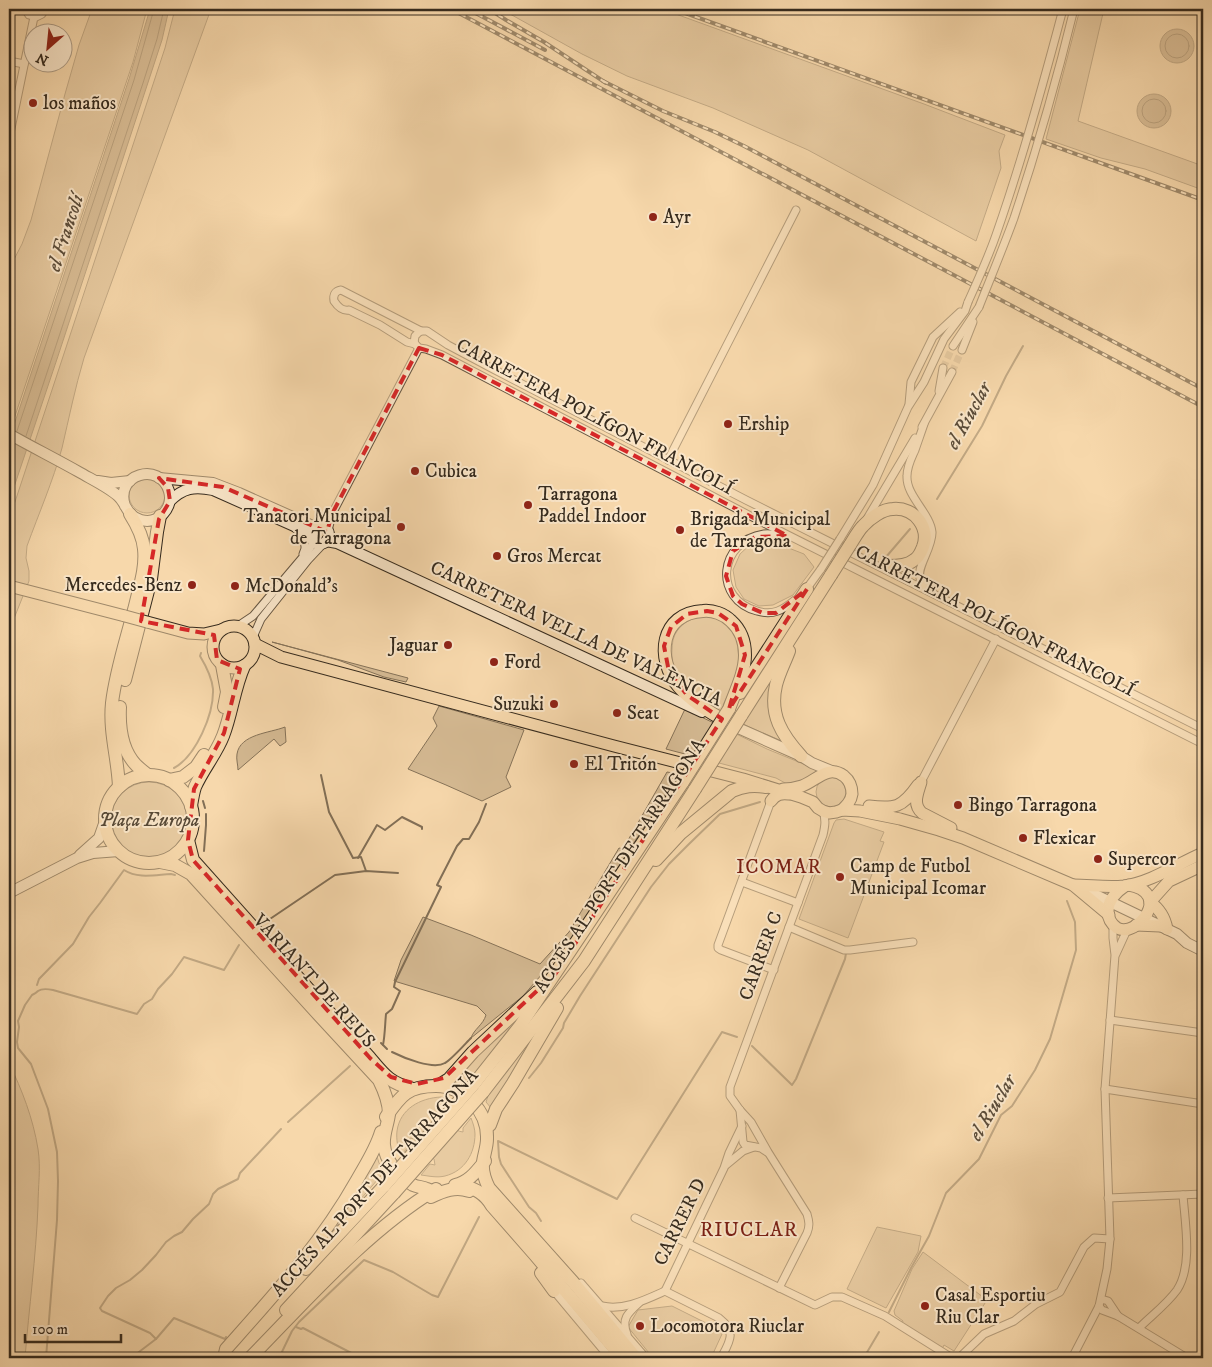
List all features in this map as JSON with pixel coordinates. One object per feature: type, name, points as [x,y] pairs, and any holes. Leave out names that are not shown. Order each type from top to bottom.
[{"type":"highway","points":[[863,526],[882,512],[893,508],[906,510],[919,520],[925,534],[922,550],[908,564],[888,566]]},
{"type":"highway","points":[[119,787],[112,731],[112,702],[144,562],[144,547],[138,526],[127,510]]},
{"type":"highway","points":[[148,775],[136,764],[124,744],[121,730],[120,703],[151,580],[160,516]]},
{"type":"highway","name":"ACCÉS AL PORT DE TARRAGONA","points":[[242,1358],[570,981],[797,628],[826,572],[845,542],[863,526]]},
{"type":"highway","name":"ACCÉS AL PORT DE TARRAGONA","points":[[478,1088],[683,782],[807,589]]},
{"type":"highway","points":[[728,723],[696,703],[687,695],[674,680],[666,663],[664,646],[667,636],[671,627],[687,614],[696,611],[718,613],[732,622],[742,635],[745,654],[744,663],[729,709]]},
{"type":"highway","points":[[797,628],[778,678],[774,698],[776,720],[780,729],[801,756]]},
{"type":"highway","points":[[191,806],[194,789],[218,748],[224,733],[238,679],[248,662]]},
{"type":"highway","points":[[169,780],[183,777],[196,767],[214,738],[227,692],[222,665]]},
{"type":"highway","points":[[148,775],[163,777],[181,788],[191,806],[193,824],[188,840],[179,852],[167,860],[145,863],[130,859],[119,851],[108,834],[105,821],[109,801],[119,787],[129,780],[148,775]]},
{"type":"highway","points":[[614,913],[661,854],[696,819],[732,791],[751,785],[771,788]]},
{"type":"highway","points":[[188,840],[193,860],[202,878]]},
{"type":"highway","points":[[160,862],[182,868],[202,878]]},
{"type":"highway","name":"VARIANT DE REUS","points":[[202,878],[370,1058]]},
{"type":"highway","name":"VARIANT DE REUS","points":[[202,878],[371,1072],[381,1090],[386,1119]]},
{"type":"highway","points":[[224,1358],[226,1349],[284,1285],[332,1222],[366,1165],[376,1146],[386,1119],[398,1100],[413,1089],[450,1079],[474,1052],[556,972]]},
{"type":"highway","points":[[490,1125],[496,1109],[552,1018],[570,981]]},
{"type":"highway","points":[[250,1358],[342,1265],[409,1208],[434,1190],[461,1184],[472,1177],[485,1160],[491,1146],[490,1125],[483,1107],[473,1095],[463,1088],[439,1083],[417,1084],[400,1082],[387,1074],[370,1058]]},
{"type":"highway","points":[[370,1058],[391,1080],[401,1086],[413,1089]]},
{"type":"highway","points":[[439,1083],[469,1098],[480,1112],[487,1132],[485,1179],[496,1203],[535,1255],[622,1358]]},
{"type":"highway","points":[[386,1119],[384,1145],[390,1162],[395,1170],[408,1181],[412,1184],[434,1190],[464,1189],[496,1203]]},
{"type":"highway","points":[[461,1184],[480,1192],[496,1203],[559,1262],[573,1282],[636,1358]]},
{"type":"highway","name":"ACCÉS AL PORT DE TARRAGONA","points":[[224,1358],[339,1232],[390,1189]]},
{"type":"highway","points":[[535,1255],[535,1262],[554,1291]]},
{"type":"main road","points":[[9,586],[188,633],[204,634],[229,626],[238,626],[245,628],[254,640],[280,657],[614,746],[743,778],[813,802]]},
{"type":"main road","points":[[221,630],[214,639],[213,646],[217,660],[222,665],[234,668],[248,662],[280,657]]},
{"type":"main road","points":[[188,633],[214,653]]},
{"type":"main road","points":[[248,662],[255,652],[254,640]]},
{"type":"main road","points":[[771,788],[788,789],[802,786],[823,774],[834,772],[848,780],[851,787],[852,794],[847,806],[842,810],[829,813],[818,808],[811,796],[813,783],[817,778]]},
{"type":"main road","points":[[868,806],[888,808],[897,806],[905,801],[921,782]]},
{"type":"main road","points":[[921,782],[916,804],[918,809],[983,846]]},
{"type":"main road","points":[[771,801],[774,796],[780,793],[792,794]]},
{"type":"main road","points":[[852,794],[858,801],[900,819]]},
{"type":"main road","points":[[842,810],[860,811],[900,819],[939,830],[983,846],[1073,885],[1121,930],[1136,924],[1149,910],[1159,891],[1169,881],[1178,875],[1203,865]]},
{"type":"main road","points":[[1073,885],[1107,887],[1127,885],[1152,878],[1185,860],[1203,853]]},
{"type":"main road","points":[[1111,920],[1109,906],[1114,895],[1127,885],[1136,886],[1144,890],[1149,896],[1166,921],[1168,930],[1136,924]]},
{"type":"street","points":[[24,9],[34,17],[41,16],[46,9]]},
{"type":"street","name":"ACCÉS AL PORT DE TARRAGONA","points":[[845,542],[873,486],[908,407],[924,382],[944,339],[964,311],[995,236],[1024,149],[1063,9]]},
{"type":"street","points":[[962,350],[1011,225],[1035,153],[1074,9]]},
{"type":"street","points":[[33,22],[34,17]]},
{"type":"street","points":[[9,61],[22,64]]},
{"type":"street","points":[[9,138],[22,72]]},
{"type":"street","points":[[668,460],[796,210]]},
{"type":"street","name":"CARRETERA POLÍGON FRANCOLÍ","points":[[421,331],[341,290],[334,294],[334,301],[340,308],[349,310],[372,321],[407,342],[442,355],[788,536],[1203,744]]},
{"type":"street","name":"ACCÉS AL PORT DE TARRAGONA","points":[[908,407],[912,382],[933,337],[964,309],[968,302]]},
{"type":"street","points":[[953,346],[979,307]]},
{"type":"street","points":[[254,640],[263,616],[308,560],[420,347],[432,343],[431,335],[427,331],[421,331],[415,336],[420,347]]},
{"type":"street","name":"CARRETERA POLÍGON FRANCOLÍ","points":[[431,335],[492,369],[668,460],[1203,729]]},
{"type":"street","name":"ACCÉS AL PORT DE TARRAGONA","points":[[938,399],[943,368]]},
{"type":"street","name":"ACCÉS AL PORT DE TARRAGONA","points":[[863,526],[894,476],[952,372]]},
{"type":"street","points":[[920,580],[919,570],[929,549],[932,534],[931,527],[906,478],[908,467],[924,424]]},
{"type":"street","points":[[9,434],[95,480],[119,496],[127,510],[137,519],[144,521],[152,520],[165,512],[170,502],[183,491],[202,487],[213,490],[294,526],[321,535]]},
{"type":"street","points":[[127,510],[123,493],[125,487],[137,476],[145,474],[153,474],[166,483],[170,502]]},
{"type":"street","name":"CARRETERA VELLA DE VALÈNCIA","points":[[160,478],[213,483],[240,493],[321,535],[834,772]]},
{"type":"street","points":[[95,480],[112,483],[130,481]]},
{"type":"street","points":[[294,526],[305,542],[305,550],[298,563]]},
{"type":"street","points":[[788,536],[765,534],[739,544],[733,551],[727,568],[728,585],[733,596],[742,604],[763,613],[776,613],[786,608],[807,589]]},
{"type":"street","points":[[238,626],[253,616],[321,535]]},
{"type":"street","points":[[862,559],[888,566],[915,580],[920,580],[944,600]]},
{"type":"street","name":"ACCÉS AL PORT DE TARRAGONA","points":[[807,589],[826,572]]},
{"type":"street","points":[[921,782],[996,639]]},
{"type":"street","points":[[771,801],[718,948],[774,970]]},
{"type":"street","name":"CARRER C","points":[[779,1288],[807,1233],[809,1220],[751,1122],[730,1096],[730,1087],[823,835],[826,818],[823,811]]},
{"type":"street","points":[[9,894],[91,850],[99,838],[105,821]]},
{"type":"street","points":[[91,850],[119,851]]},
{"type":"street","points":[[742,882],[798,903]]},
{"type":"street","points":[[1073,885],[1110,902],[1136,924],[1115,955]]},
{"type":"street","points":[[1072,1358],[1102,1299],[1108,1270],[1110,1239],[1105,1089],[1115,955],[1111,920]]},
{"type":"street","points":[[789,927],[844,950],[913,942]]},
{"type":"street","points":[[1168,930],[1185,934],[1203,944]]},
{"type":"street","points":[[1168,930],[1203,951]]},
{"type":"street","points":[[1110,1020],[1203,1033]]},
{"type":"street","points":[[1105,1089],[1203,1104]]},
{"type":"street","name":"CARRER C","points":[[740,1110],[743,1142],[745,1145],[754,1146]]},
{"type":"street","name":"CARRER D","points":[[664,1291],[724,1168],[742,1126]]},
{"type":"street","points":[[756,1131],[754,1146],[768,1152]]},
{"type":"street","name":"CARRER D","points":[[724,1168],[737,1155],[754,1146]]},
{"type":"street","points":[[1108,1198],[1203,1194]]},
{"type":"street","points":[[1138,1328],[1177,1290],[1186,1269],[1187,1255],[1183,1195]]},
{"type":"street","points":[[635,1218],[815,1306],[832,1298],[842,1297],[885,1316],[952,1358],[960,1356],[984,1334],[1014,1321],[1036,1304],[1060,1292],[1084,1247],[1094,1238],[1110,1239]]},
{"type":"street","points":[[559,1262],[602,1306],[646,1358]]},
{"type":"street","points":[[554,1291],[610,1358]]},
{"type":"street","points":[[602,1306],[611,1308],[639,1302],[664,1291],[726,1323],[731,1335],[730,1342],[721,1358]]},
{"type":"street","points":[[1102,1299],[1108,1301],[1118,1316]]},
{"type":"street","points":[[628,1337],[625,1321],[628,1314],[639,1302]]},
{"type":"street","points":[[1099,1306],[1102,1310],[1118,1316],[1187,1358]]},
{"type":"highlighted area","points":[[419,348],[442,355],[788,536],[755,537],[733,551],[726,576],[733,596],[742,604],[763,613],[776,613],[807,589],[729,709],[745,655],[736,626],[718,613],[707,611],[687,614],[671,627],[664,646],[669,672],[687,695],[722,719],[556,973],[444,1078],[417,1084],[391,1077],[370,1058],[193,860],[188,840],[194,789],[224,733],[240,669],[217,660],[214,635],[141,621],[159,519],[170,501],[168,488],[159,478],[223,487],[327,532],[332,514]]},
{"type":"green space","points":[[92,9],[147,9],[133,62],[9,434],[9,269],[22,244],[31,220],[79,45]]},
{"type":"green space","points":[[175,9],[211,9],[84,358],[62,448],[27,546],[26,558],[29,581],[9,631],[9,520],[165,48]]},
{"type":"green space","points":[[501,9],[662,9],[1005,135],[999,151],[1001,168],[976,241],[808,150],[713,108],[627,76],[582,54]]},
{"type":"green space","points":[[1080,9],[1104,9],[1078,121],[1203,166],[1203,190],[1145,169],[1101,158],[1046,139]]},
{"type":"green space","points":[[147,477],[154,478],[160,482],[164,488],[164,502],[160,508],[154,512],[147,513],[140,512],[134,508],[130,502],[129,495],[130,488],[134,482],[140,478]]},
{"type":"green space","points":[[768,540],[804,554],[814,567],[793,595],[773,605],[759,606],[744,599],[736,587],[733,570],[740,554],[753,542]]},
{"type":"green space","points":[[704,616],[716,617],[725,622],[739,641],[739,673],[723,705],[747,716],[774,675],[784,742],[711,707],[687,686],[676,670],[673,665],[672,656],[675,635],[685,623],[694,618]]},
{"type":"green space","points":[[272,642],[408,678],[406,682],[384,677],[338,660]]},
{"type":"green space","points":[[439,706],[524,730],[506,777],[511,787],[482,801],[408,769],[437,726],[433,718]]},
{"type":"green space","points":[[685,709],[767,749],[818,770],[803,782],[787,784],[776,778],[666,749]]},
{"type":"green space","points":[[285,727],[286,742],[280,746],[274,739],[238,770],[237,754],[239,747],[244,742],[256,735]]},
{"type":"green space","points":[[667,772],[673,773],[670,776],[674,781],[569,943],[523,996],[471,1038],[486,1015],[477,1006],[394,981],[401,960],[423,917],[540,964],[569,932],[619,848],[623,849]]},
{"type":"green space","points":[[831,777],[837,778],[845,786],[845,798],[837,806],[831,807],[825,806],[817,798],[816,792],[817,786],[825,778]]},
{"type":"green space","name":"Plaça Europa","points":[[149,782],[164,785],[176,793],[184,805],[187,820],[184,835],[176,847],[164,855],[149,858],[134,855],[122,847],[114,835],[111,820],[114,805],[122,793],[134,785]]},
{"type":"green space","name":"Camp de Futbol Municipal Icomar","points":[[844,819],[884,832],[880,841],[884,842],[848,938],[799,919],[834,823],[836,820]]},
{"type":"green space","points":[[522,1014],[477,1072],[463,1082],[457,1079],[475,1058]]},
{"type":"green space","points":[[540,1028],[491,1108],[486,1102],[489,1093]]},
{"type":"green space","points":[[9,1063],[30,1115],[36,1138],[39,1163],[36,1244],[25,1358],[9,1358]]},
{"type":"green space","points":[[441,1097],[449,1099],[440,1109],[436,1109],[443,1120],[451,1127],[463,1132],[463,1128],[471,1118],[474,1126],[475,1141],[468,1160],[452,1174],[439,1177],[421,1175],[430,1164],[435,1165],[434,1159],[414,1139],[410,1138],[410,1145],[400,1156],[397,1137],[399,1123],[412,1106],[419,1102]]},
{"type":"green space","points":[[377,1156],[379,1163],[385,1171],[327,1238]]},
{"type":"green space","points":[[877,1227],[921,1236],[918,1252],[886,1308],[847,1289]]},
{"type":"green space","points":[[923,1252],[987,1300],[954,1351],[944,1345],[942,1349],[902,1324],[903,1321],[895,1315],[894,1311],[912,1269]]},
{"type":"green space","points":[[672,1306],[720,1330],[722,1334],[711,1358],[653,1358],[628,1327],[638,1310]]},
{"type":"water","points":[[150,9],[169,9],[162,40],[9,502],[9,440],[129,79]]},
{"type":"water","points":[[1177,29],[1189,34],[1194,46],[1189,58],[1177,63],[1165,58],[1160,46],[1165,34]]},
{"type":"water","points":[[1154,94],[1166,99],[1171,111],[1166,123],[1154,128],[1142,123],[1137,111],[1142,99]]},
{"type":"waterway","name":"el Riuclar","points":[[937,499],[982,426],[1023,346]]},
{"type":"waterway","name":"el Riuclar","points":[[886,557],[910,529]]},
{"type":"waterway","points":[[174,768],[190,754],[196,744],[207,722],[213,699],[212,685],[200,656],[201,653]]},
{"type":"waterway","points":[[321,775],[329,812],[353,858],[361,857],[366,871]]},
{"type":"waterway","points":[[203,801],[205,808]]},
{"type":"waterway","points":[[529,1078],[541,1063],[580,996],[651,887],[669,864],[720,814],[760,802]]},
{"type":"waterway","points":[[383,1045],[386,1014],[392,1009],[400,991],[394,987],[395,982],[441,887],[437,885],[457,846],[463,839],[469,839],[479,822],[486,804]]},
{"type":"waterway","points":[[204,851],[206,814]]},
{"type":"waterway","points":[[358,858],[377,825],[385,830],[402,817],[422,827],[422,829]]},
{"type":"waterway","points":[[37,985],[39,979],[73,944],[89,917],[124,870],[135,875],[175,875]]},
{"type":"waterway","points":[[264,923],[335,875],[366,871],[398,873]]},
{"type":"waterway","name":"el Riuclar","points":[[889,1312],[929,1236],[946,1193],[979,1159],[1001,1115],[1012,1106],[1035,1070],[1050,1039],[1076,950],[1075,922],[1067,901]]},
{"type":"waterway","points":[[46,1358],[57,1220],[57,1152],[48,1109],[31,1064],[18,1048],[18,1021],[25,1005],[32,995],[40,990],[47,989],[137,1014],[144,1004],[152,999],[184,957],[224,970],[239,945]]},
{"type":"waterway","points":[[752,1046],[792,1085],[846,953]]},
{"type":"waterway","points":[[541,1221],[529,1207],[501,1164],[498,1141],[617,1199],[722,1032],[737,1037]]},
{"type":"waterway","points":[[392,1052],[418,1062],[440,1065],[451,1059],[471,1038]]},
{"type":"waterway","points":[[381,1043],[387,1049]]},
{"type":"waterway","points":[[288,1122],[350,1066]]},
{"type":"waterway","points":[[156,1339],[150,1333],[102,1311],[100,1308],[116,1288],[142,1270],[166,1242],[182,1232],[209,1204],[213,1194],[218,1189],[238,1179],[240,1173],[281,1129]]},
{"type":"waterway","points":[[279,1358],[292,1331],[299,1322],[364,1260],[393,1272],[438,1297],[479,1217]]},
{"type":"waterway","points":[[131,1358],[156,1339],[174,1318],[225,1339],[226,1337]]},
{"type":"waterway","points":[[296,1327],[303,1328],[361,1358]]},
{"type":"waterway","points":[[862,1358],[879,1332]]},
{"type":"tunnel","points":[[943,368],[953,346]]},
{"type":"tunnel","points":[[952,372],[962,350]]},
{"type":"railway","points":[[451,9],[1203,407]]},
{"type":"railway","points":[[468,9],[545,50]]},
{"type":"railway","points":[[489,9],[544,42],[606,83]]},
{"type":"railway","points":[[674,9],[1203,200]]},
{"type":"railway","points":[[603,81],[663,111],[744,146],[1203,389]]},
{"type":"place","name":"los maños","points":[[33,103]]},
{"type":"place","name":"Ayr","points":[[653,217]]},
{"type":"place","name":"Ership","points":[[728,424]]},
{"type":"place","name":"Cubica","points":[[415,471]]},
{"type":"place","name":"Tarragona Paddel Indoor","points":[[528,505]]},
{"type":"place","name":"Tanatori Municipal de Tarragona","points":[[401,527]]},
{"type":"place","name":"Brigada Municipal de Tarragona","points":[[680,530]]},
{"type":"place","name":"Gros Mercat","points":[[497,556]]},
{"type":"place","name":"Mercedes-Benz","points":[[192,585]]},
{"type":"place","name":"McDonald's","points":[[235,586]]},
{"type":"place","name":"Jaguar","points":[[448,645]]},
{"type":"place","name":"Ford","points":[[494,662]]},
{"type":"place","name":"Suzuki","points":[[554,704]]},
{"type":"place","name":"Seat","points":[[617,713]]},
{"type":"place","name":"El Tritón","points":[[574,764]]},
{"type":"place","name":"Bingo Tarragona","points":[[958,805]]},
{"type":"place","name":"Flexicar","points":[[1023,838]]},
{"type":"place","name":"Supercor","points":[[1098,859]]},
{"type":"place","name":"Camp de Futbol Municipal Icomar","points":[[840,877]]},
{"type":"place","name":"Casal Esportiu Riu Clar","points":[[925,1306]]},
{"type":"place","name":"Locomotora Riuclar","points":[[640,1326]]},
{"type":"district","name":"ICOMAR","points":[[779,867]]},
{"type":"district","name":"RIUCLAR","points":[[749,1230]]},
{"type":"water label","name":"el Francolí","points":[[66,233]]}]
